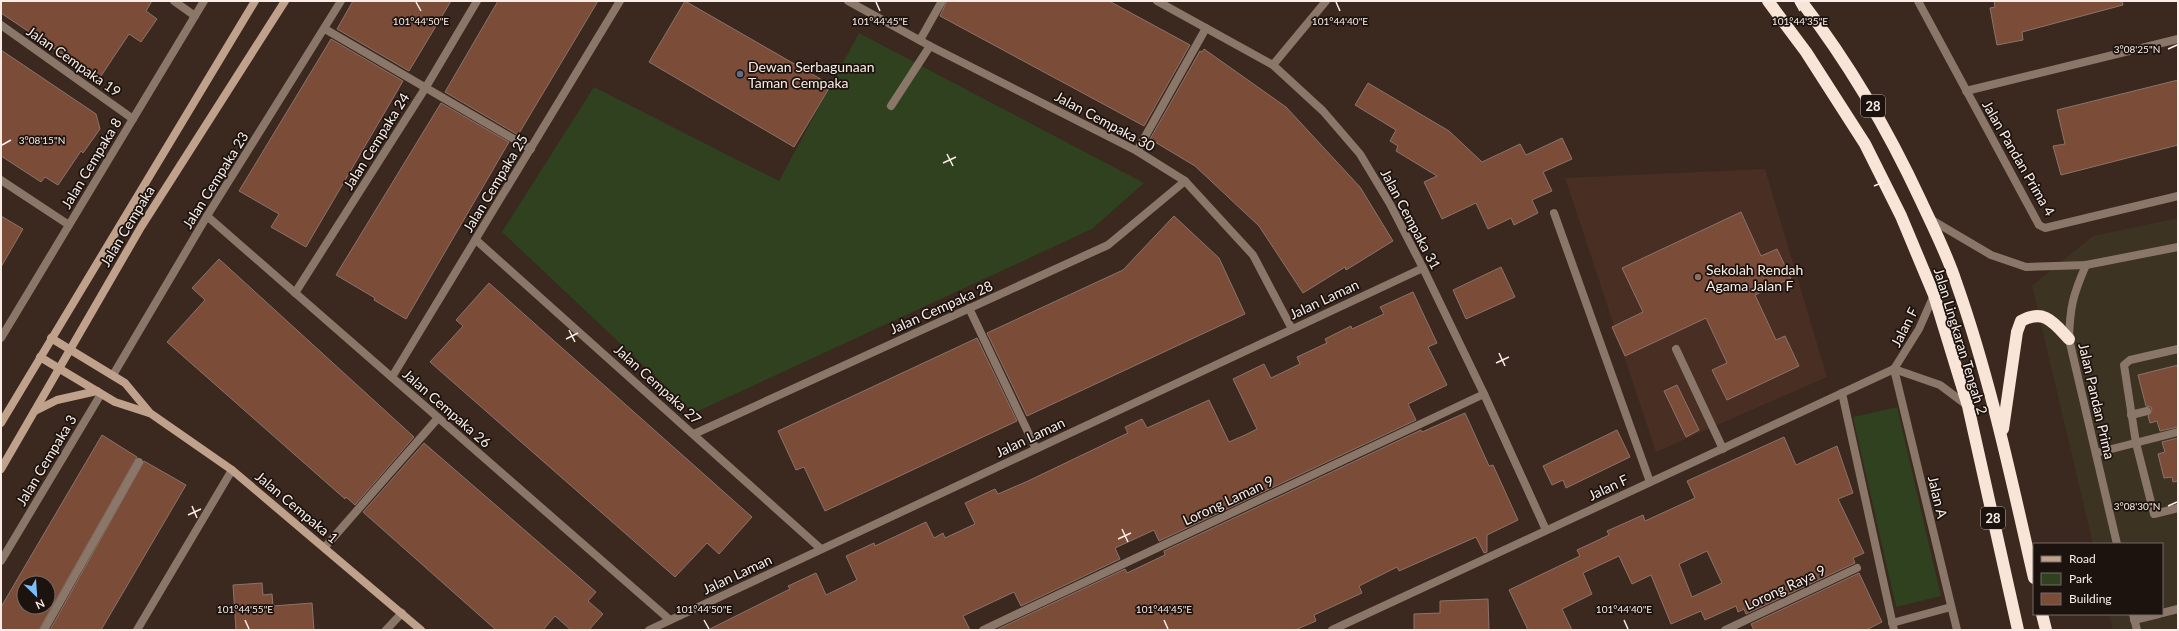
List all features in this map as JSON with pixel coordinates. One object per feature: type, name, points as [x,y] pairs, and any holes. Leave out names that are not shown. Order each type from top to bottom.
[{"type":"highway","name":"Jalan Lingkaran Tengah 2","points":[[1768,1],[1806,52],[1865,144],[1901,216],[1934,295],[1968,406],[2018,630]]},
{"type":"highway","name":"Jalan Lingkaran Tengah 2","points":[[1801,1],[1825,32],[1877,112],[1930,219],[1956,280],[1981,357],[2002,436],[2033,574]]},
{"type":"highway","points":[[2002,436],[2017,332],[2021,321],[2031,315],[2043,316],[2053,322],[2069,339]]},
{"type":"highway","points":[[2042,615],[2046,630]]},
{"type":"main road","name":"Jalan Cempaka","points":[[1,423],[256,1]]},
{"type":"main road","name":"Jalan Cempaka","points":[[1,469],[140,227],[285,1]]},
{"type":"main road","name":"Jalan Cempaka 1","points":[[51,338],[125,383],[150,413],[232,470],[325,547],[421,630]]},
{"type":"main road","name":"Jalan Cempaka 1","points":[[40,357],[115,402],[150,413]]},
{"type":"main road","points":[[35,411],[57,400],[99,392]]},
{"type":"street","points":[[174,1],[195,16]]},
{"type":"street","name":"Jalan Cempaka 8","points":[[1,338],[204,1]]},
{"type":"street","name":"Jalan Cempaka 23","points":[[112,375],[207,216],[325,29],[341,1]]},
{"type":"street","name":"Jalan Cempaka 24","points":[[295,293],[426,87],[477,1]]},
{"type":"street","name":"Jalan Cempaka 25","points":[[392,378],[620,1]]},
{"type":"street","name":"Jalan Cempaka 30","points":[[848,1],[930,46],[1136,151],[1185,180],[1253,255],[1292,329]]},
{"type":"street","points":[[920,40],[942,1]]},
{"type":"street","name":"Jalan Cempaka 31","points":[[1157,1],[1273,65],[1323,111],[1360,154],[1390,204],[1423,268],[1484,394],[1546,530]]},
{"type":"street","points":[[1273,65],[1326,1]]},
{"type":"street","name":"Jalan Pandan Prima 4","points":[[1918,1],[2039,225],[2045,228],[2178,196]]},
{"type":"street","name":"Jalan Cempaka 19","points":[[1,25],[133,119]]},
{"type":"street","points":[[1136,151],[1206,28]]},
{"type":"street","points":[[325,29],[531,149]]},
{"type":"street","points":[[1966,91],[2178,39]]},
{"type":"street","points":[[891,106],[930,46]]},
{"type":"street","points":[[1,180],[69,225]]},
{"type":"street","name":"Jalan Cempaka 28","points":[[694,434],[1108,245],[1185,180]]},
{"type":"street","points":[[1554,214],[1650,482]]},
{"type":"street","name":"Jalan Cempaka 26","points":[[207,216],[670,620]]},
{"type":"street","points":[[1930,219],[1991,255],[2026,268],[2086,265],[2178,247]]},
{"type":"street","name":"Jalan Cempaka 27","points":[[476,240],[821,549]]},
{"type":"street","name":"Jalan Pandan Prima","points":[[2086,265],[2075,289],[2070,309],[2069,339],[2117,543]]},
{"type":"street","name":"Jalan Laman","points":[[649,630],[1423,268]]},
{"type":"street","name":"Jalan F","points":[[1332,630],[1894,370],[1919,330],[1934,295]]},
{"type":"street","points":[[969,308],[1036,449]]},
{"type":"street","points":[[1676,349],[1723,449]]},
{"type":"street","points":[[2178,349],[2126,362],[2124,365],[2136,443],[2154,514],[2178,508]]},
{"type":"street","points":[[1894,370],[1940,385],[1968,406]]},
{"type":"street","name":"Jalan A","points":[[1894,370],[1957,630]]},
{"type":"street","name":"Jalan Cempaka 3","points":[[1,561],[99,392]]},
{"type":"street","points":[[1842,393],[1893,626],[1951,607]]},
{"type":"street","name":"Lorong Laman 9","points":[[983,630],[1484,394]]},
{"type":"street","points":[[2131,415],[2147,411]]},
{"type":"street","points":[[325,547],[438,418]]},
{"type":"street","points":[[2096,453],[2178,432]]},
{"type":"street","points":[[44,630],[139,462]]},
{"type":"street","points":[[137,630],[232,470]]},
{"type":"street","name":"Lorong Raya 9","points":[[1724,630],[1857,568]]},
{"type":"street","points":[[2163,613],[2178,609]]},
{"type":"street","points":[[386,630],[402,613]]},
{"type":"street","points":[[2137,630],[2134,617],[2152,615]]},
{"type":"shaded area","name":"Sekolah Rendah Agama Jalan F","points":[[1765,169],[1827,377],[1656,452],[1565,178]]},
{"type":"shaded area","points":[[2178,218],[2178,630],[2113,630],[2109,615],[2163,615],[2163,543],[2093,543],[2032,286],[2093,236]]},
{"type":"green space","points":[[859,33],[1144,183],[1092,229],[694,413],[502,232],[594,87],[779,181]]},
{"type":"green space","points":[[1897,407],[1941,596],[1896,607],[1853,417]]},
{"type":"building","points":[[1,1],[152,1],[146,11],[157,19],[141,42],[129,34],[99,79],[1,13]]},
{"type":"building","points":[[353,1],[451,1],[409,71],[337,29]]},
{"type":"building","points":[[498,1],[598,1],[518,135],[445,92]]},
{"type":"building","name":"Dewan Serbagunaan Taman Cempaka","points":[[685,1],[831,85],[794,147],[649,62]]},
{"type":"building","points":[[947,1],[1109,1],[1190,45],[1144,126],[940,16]]},
{"type":"building","points":[[1994,1],[2122,1],[2123,5],[2022,32],[2023,40],[1997,45],[1990,8],[1995,7]]},
{"type":"building","points":[[331,39],[403,81],[306,247],[271,227],[279,214],[239,191]]},
{"type":"building","points":[[1204,49],[1286,107],[1360,187],[1393,241],[1346,270],[1345,267],[1303,293],[1259,226],[1195,166],[1150,139],[1200,51],[1202,52]]},
{"type":"building","points":[[1,50],[96,114],[100,129],[83,153],[81,151],[58,185],[45,177],[41,182],[1,156]]},
{"type":"building","points":[[2178,80],[2178,145],[2061,175],[2053,146],[2065,144],[2057,110]]},
{"type":"building","points":[[1368,83],[1449,131],[1482,162],[1520,144],[1526,155],[1562,138],[1572,159],[1543,172],[1552,191],[1532,200],[1538,213],[1514,225],[1511,218],[1488,229],[1476,203],[1442,219],[1424,182],[1437,176],[1396,151],[1398,146],[1390,141],[1396,130],[1355,105]]},
{"type":"building","points":[[441,103],[509,142],[406,319],[374,300],[375,298],[336,275]]},
{"type":"building","points":[[1741,212],[1761,256],[1777,249],[1791,278],[1755,295],[1776,340],[1785,336],[1799,366],[1727,400],[1712,370],[1727,363],[1706,318],[1625,356],[1612,327],[1643,312],[1622,268]]},
{"type":"building","points":[[1,216],[23,229],[1,267]]},
{"type":"building","points":[[1174,216],[1219,258],[1245,314],[1027,416],[987,333],[1123,270]]},
{"type":"building","points":[[219,259],[414,437],[355,505],[346,497],[345,499],[167,342],[205,300],[192,288]]},
{"type":"building","points":[[1501,267],[1515,297],[1466,319],[1453,290]]},
{"type":"building","points":[[489,283],[752,517],[719,554],[707,543],[675,577],[430,362],[463,326],[456,320]]},
{"type":"building","points":[[1413,292],[1437,343],[1428,347],[1447,385],[1408,404],[1416,420],[1159,541],[1154,530],[1115,548],[1120,559],[1021,606],[1014,592],[963,616],[970,630],[708,630],[790,589],[788,586],[816,573],[826,595],[857,580],[846,556],[874,543],[875,546],[926,522],[934,538],[943,533],[945,538],[975,524],[965,503],[995,489],[998,494],[1028,481],[1128,433],[1125,427],[1142,419],[1147,428],[1209,400],[1229,442],[1245,435],[1257,429],[1233,379],[1264,364],[1271,378],[1300,364],[1297,357],[1327,343],[1325,339],[1351,326],[1352,329],[1384,314],[1380,307]]},
{"type":"building","points":[[977,338],[1017,421],[825,511],[804,467],[796,470],[778,431]]},
{"type":"building","points":[[2178,365],[2178,427],[2160,431],[2157,421],[2150,423],[2148,416],[2152,410],[2151,407],[2146,406],[2138,375]]},
{"type":"building","points":[[1677,385],[1699,430],[1686,437],[1664,391]]},
{"type":"building","points":[[1465,413],[1489,466],[1493,465],[1518,520],[1487,535],[1487,552],[1484,553],[1476,537],[1399,571],[1397,567],[1359,586],[1362,593],[1314,615],[1316,621],[1295,630],[996,630],[1125,569],[1127,573],[1165,555],[1164,551],[1421,430],[1422,432]]},
{"type":"building","points":[[1617,430],[1630,457],[1566,488],[1563,480],[1552,485],[1543,466]]},
{"type":"building","points":[[102,435],[137,457],[56,600],[56,575],[20,575]]},
{"type":"building","points":[[1784,437],[1796,465],[1837,446],[1853,493],[1838,499],[1864,553],[1853,558],[1855,563],[1746,614],[1744,609],[1738,612],[1736,606],[1705,620],[1701,611],[1671,624],[1651,575],[1632,584],[1619,556],[1583,573],[1592,594],[1562,609],[1572,630],[1528,630],[1509,590],[1580,556],[1577,550],[1609,535],[1607,531],[1643,515],[1645,521],[1695,498],[1687,481]],"holes":[[[1707,551],[1722,583],[1692,597],[1679,564]]]},
{"type":"building","points":[[2178,438],[2178,481],[2173,482],[2172,477],[2164,478],[2158,454],[2165,452],[2162,442]]},
{"type":"building","points":[[424,443],[596,592],[588,601],[603,614],[589,630],[571,630],[555,616],[543,630],[496,630],[363,512]]},
{"type":"building","points":[[144,461],[186,485],[101,630],[50,630]]},
{"type":"building","points":[[1859,573],[1882,622],[1866,630],[1754,630],[1751,624]]},
{"type":"building","points":[[16,581],[16,615],[47,615],[39,630],[1,630],[1,607]]},
{"type":"building","points":[[262,583],[263,595],[272,594],[273,606],[312,603],[314,630],[236,630],[233,585]]},
{"type":"building","points":[[1488,599],[1489,630],[1414,630],[1414,614],[1440,613],[1440,601]]},
{"type":"place","name":"Dewan Serbagunaan Taman Cempaka","points":[[740,74]]},
{"type":"place","name":"Sekolah Rendah Agama Jalan F","points":[[1698,277]]}]
